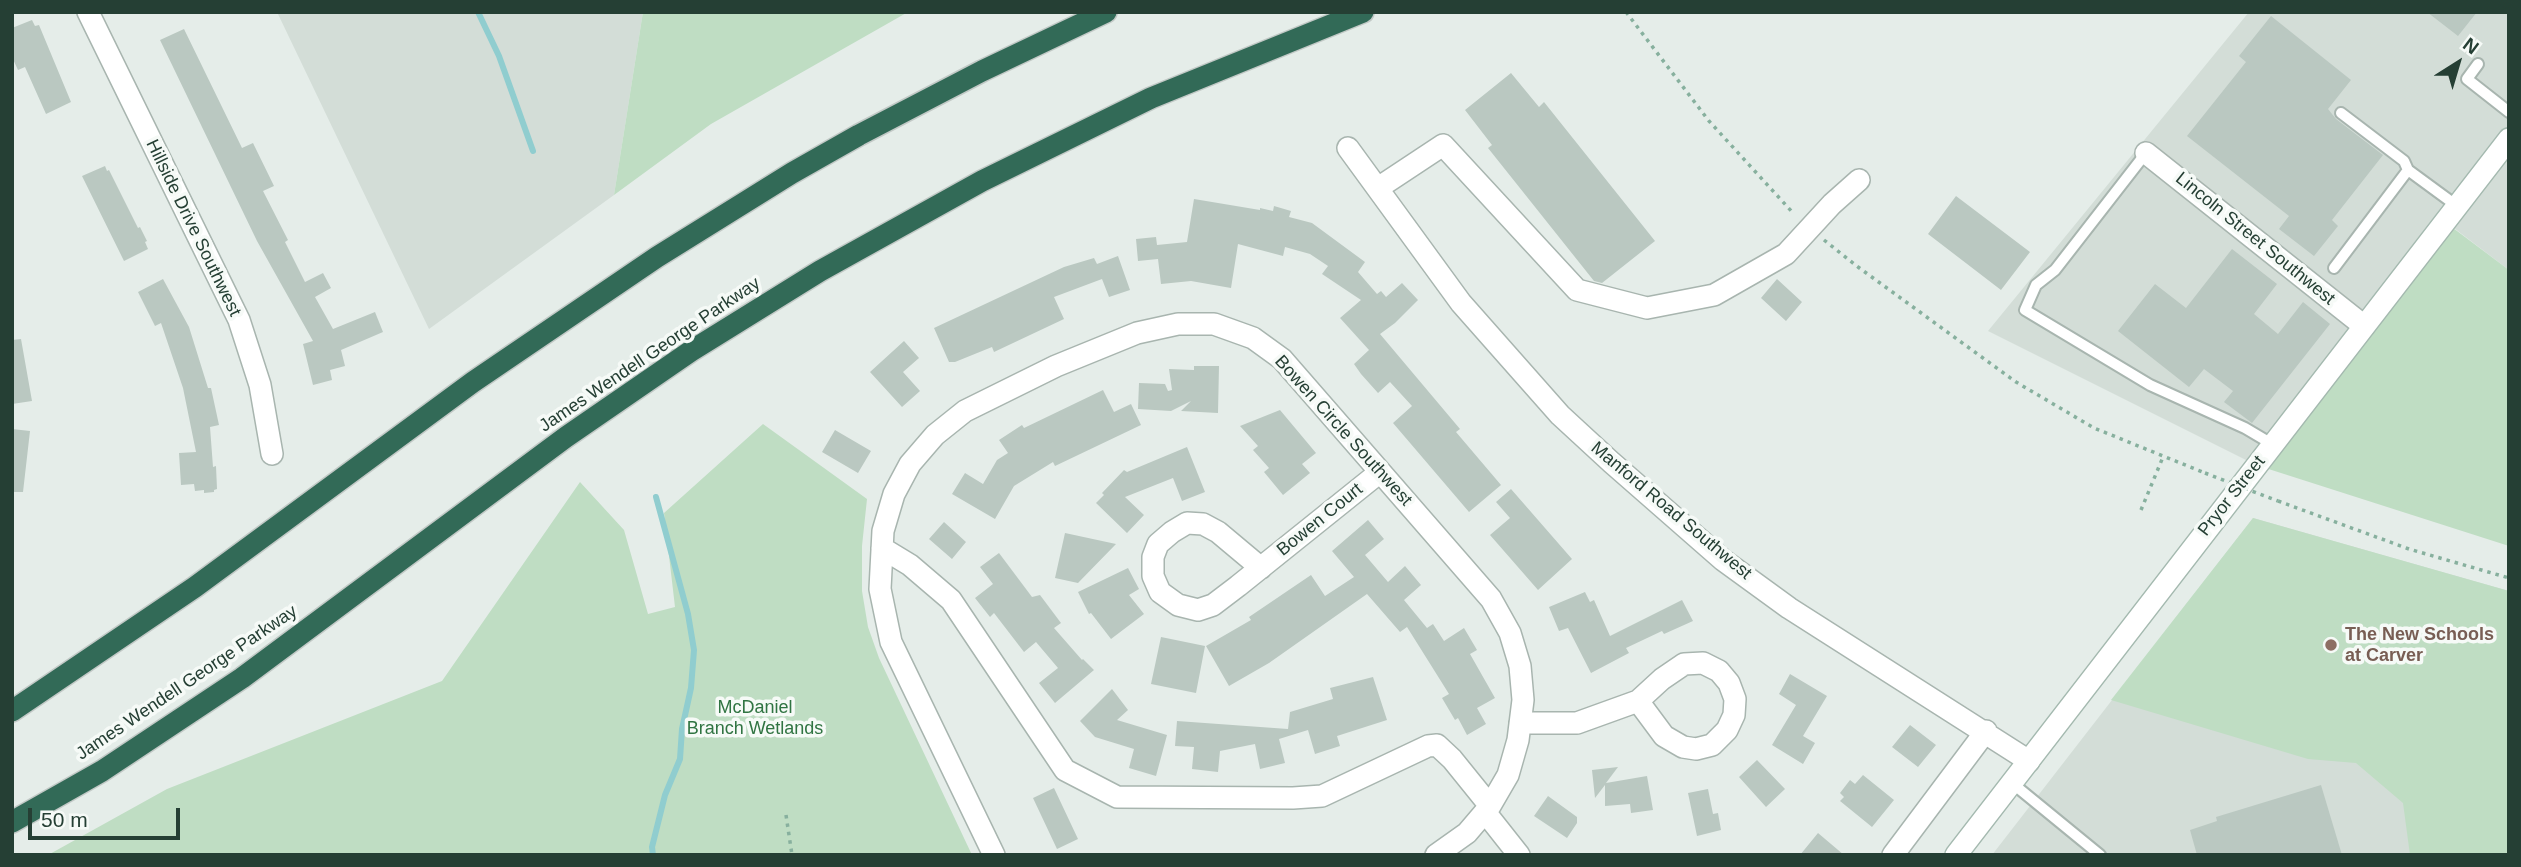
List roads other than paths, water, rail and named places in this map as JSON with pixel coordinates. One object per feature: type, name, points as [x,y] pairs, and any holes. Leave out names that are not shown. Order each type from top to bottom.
[{"type":"highway","points":[[1043,41],[1088,12]]},
{"type":"highway","points":[[12,710],[195,587],[473,382],[657,257],[792,173],[859,135],[1043,41],[1106,12]]},
{"type":"highway","name":"James Wendell George Parkway","points":[[12,822],[102,771],[242,678],[566,437],[691,351],[820,271],[982,181],[1152,98],[1363,12]]},
{"type":"street","name":"Hillside Drive Southwest","points":[[88,12],[239,320],[260,385],[272,454]]},
{"type":"street","name":"Pryor Street","points":[[1956,855],[2509,139]]},
{"type":"street","points":[[1378,188],[1443,145],[1577,290],[1647,308],[1714,295],[1786,254],[1832,204],[1859,180]]},
{"type":"street","name":"Manford Road Southwest","points":[[1348,148],[1461,303],[1560,415],[1611,462],[1723,560],[1789,608],[2029,761]]},
{"type":"street","name":"Lincoln Street Southwest","points":[[2146,153],[2364,326]]},
{"type":"street","name":"Bowen Circle Southwest","points":[[994,855],[891,642],[880,589],[883,531],[894,494],[910,464],[934,435],[965,411],[1056,366],[1137,333],[1178,324],[1214,324],[1253,338],[1282,359],[1491,598],[1510,633],[1520,666],[1522,700],[1518,740],[1508,775],[1488,809],[1467,833],[1436,855]]},
{"type":"street","name":"Bowen Court","points":[[1261,568],[1218,532],[1203,524],[1187,523],[1171,532],[1158,544],[1153,557],[1153,576],[1160,592],[1178,605],[1198,610],[1213,606],[1261,568],[1380,472]]},
{"type":"street","points":[[882,548],[910,565],[951,600],[1065,769],[1117,797],[1322,796],[1427,746],[1437,745],[1452,759],[1519,855]]},
{"type":"street","points":[[1520,723],[1577,723],[1638,701],[1662,679],[1685,664],[1703,663],[1719,670],[1729,683],[1735,699],[1734,715],[1727,730],[1712,744],[1696,750],[1683,747],[1664,736],[1638,701]]},
{"type":"street","points":[[1893,855],[1986,732]]},
{"type":"lane","points":[[2478,64],[2467,79],[2509,112]]},
{"type":"lane","points":[[2341,113],[2404,161],[2408,170],[2457,206]]},
{"type":"lane","points":[[2146,153],[2055,270],[2036,285],[2025,310],[2150,385],[2245,428],[2272,444]]},
{"type":"lane","points":[[2333,268],[2408,170]]},
{"type":"lane","points":[[2012,783],[2100,855]]},
{"type":"waterway","points":[[478,12],[499,56],[533,151]]},
{"type":"waterway","points":[[653,855],[652,847],[665,795],[680,759],[694,650],[688,614],[656,497]]},
{"type":"place","name":"The New Schools at Carver","points":[[2331,645]]},
{"type":"park label","name":"McDaniel Branch Wetlands","points":[[755,718]]}]
